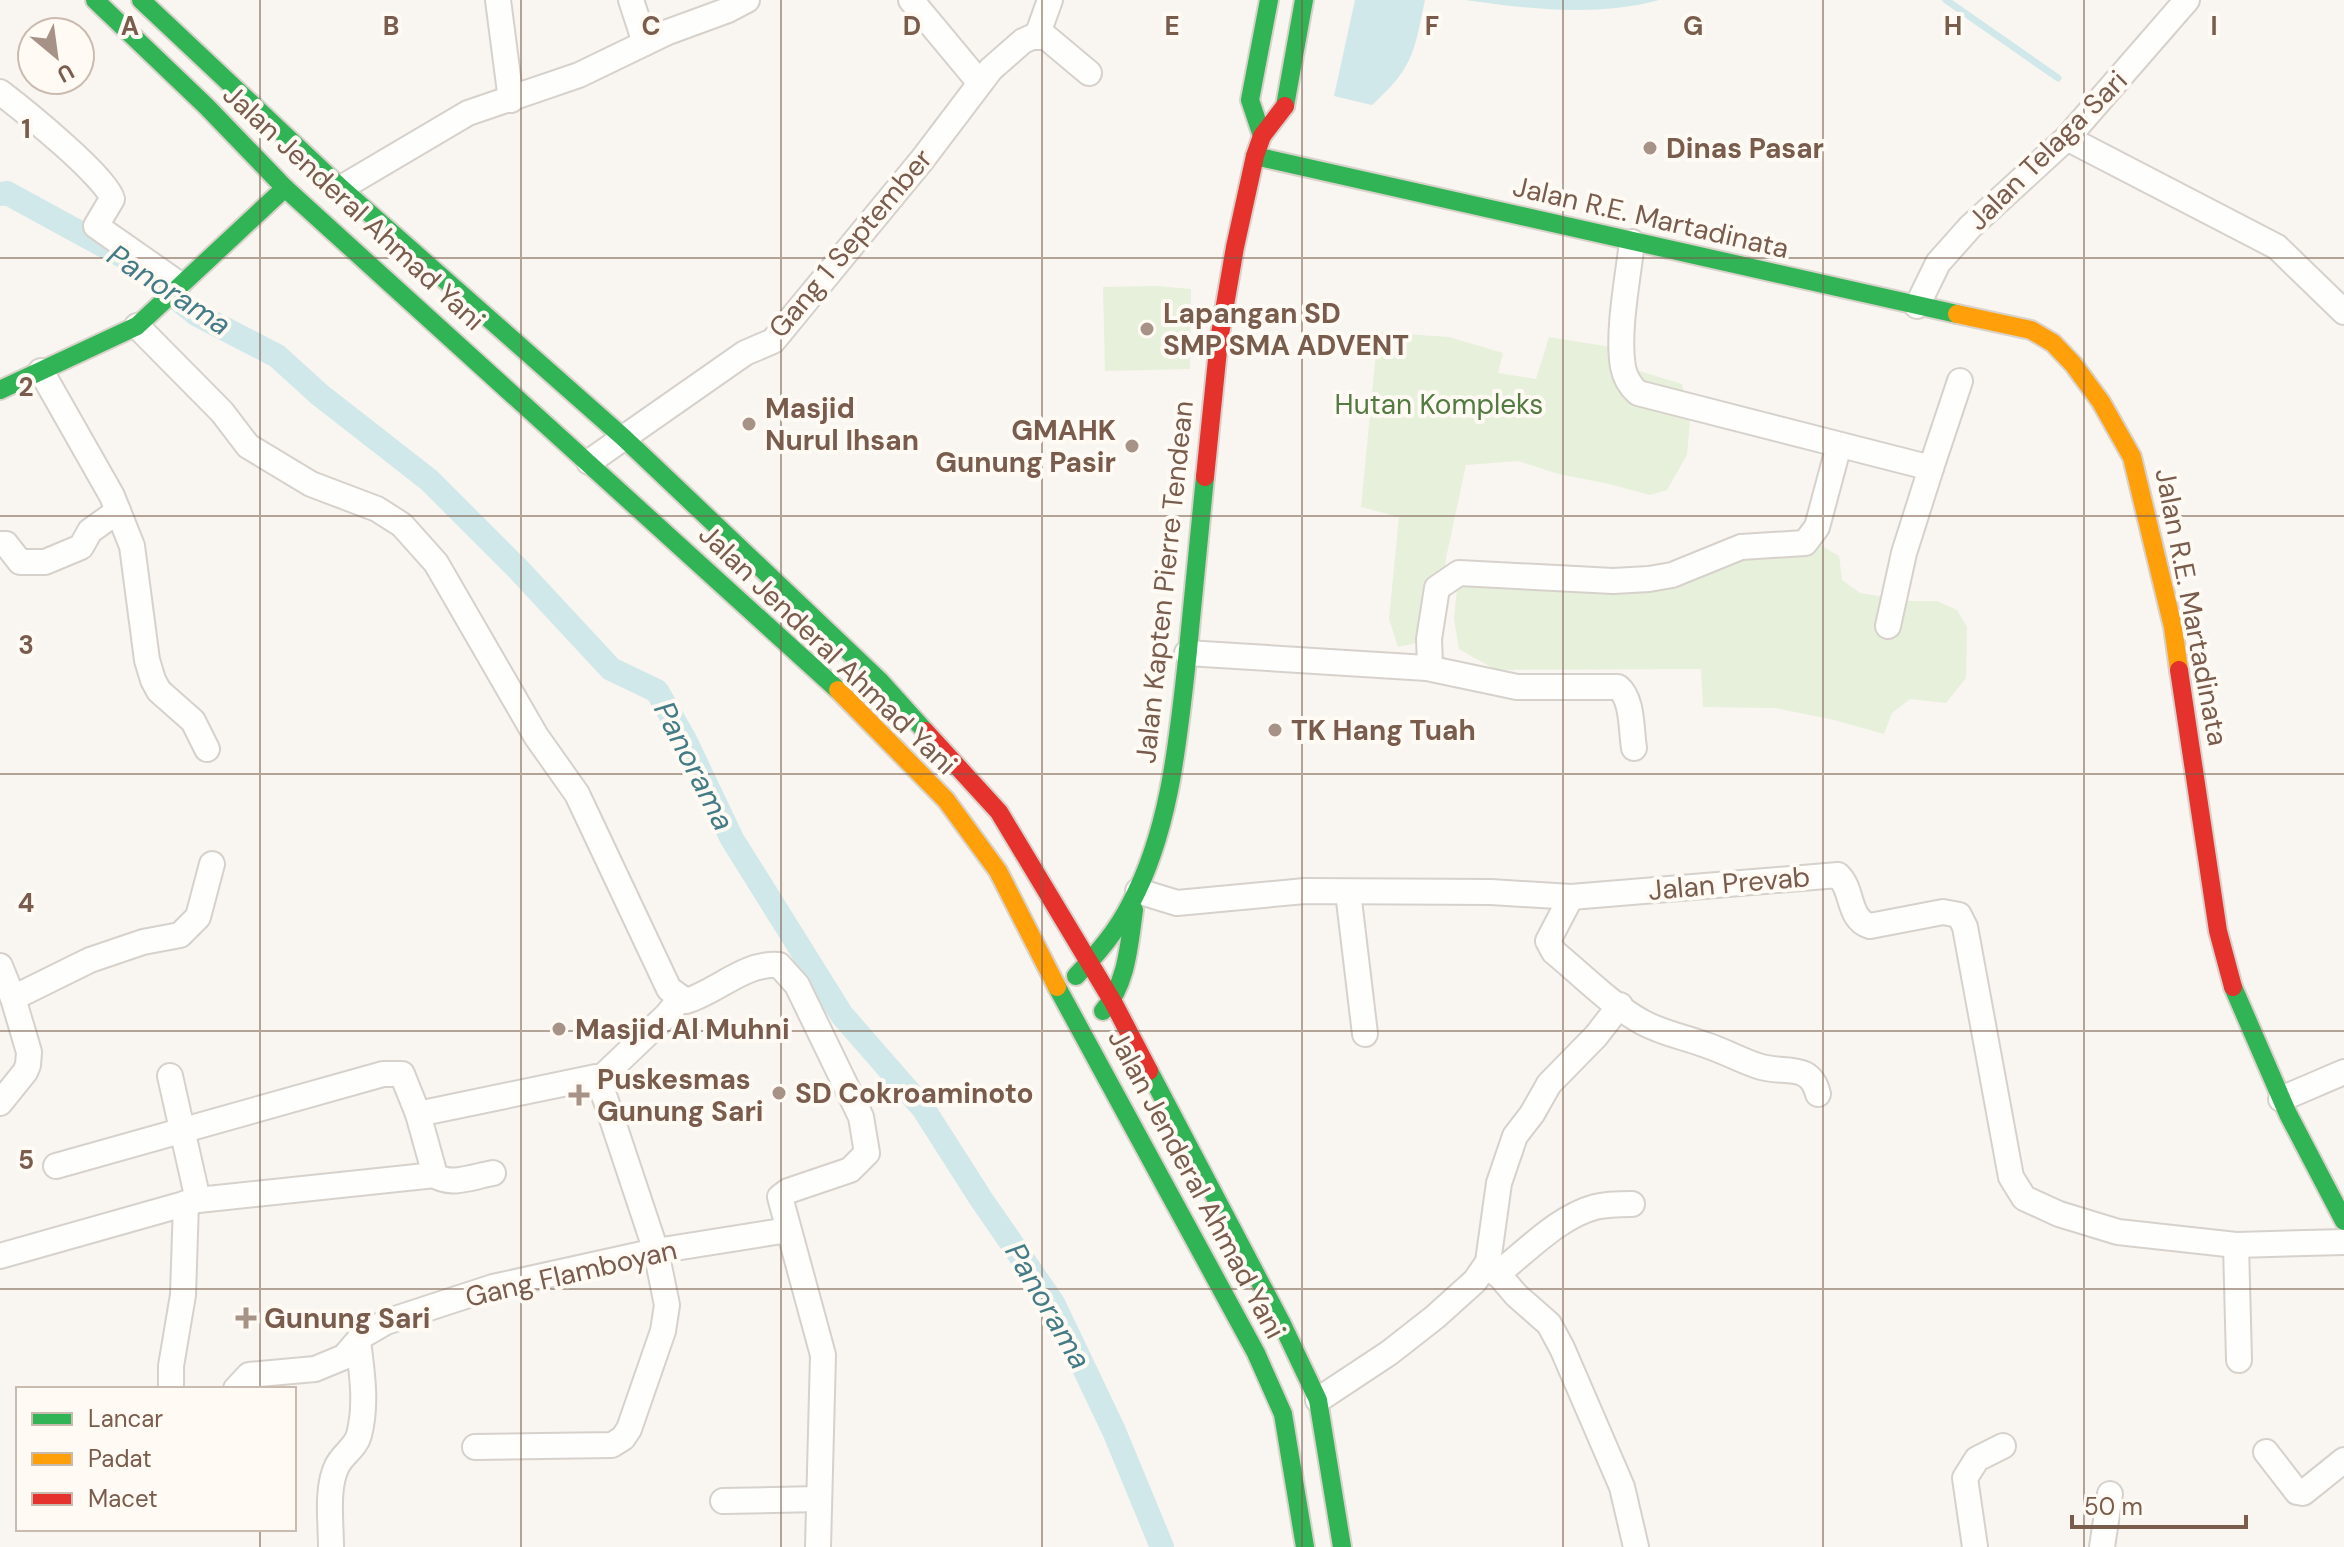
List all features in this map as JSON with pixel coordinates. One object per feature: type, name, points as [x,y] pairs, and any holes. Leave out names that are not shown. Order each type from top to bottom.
[{"type":"main road","name":"Jalan Jenderal Ahmad Yani","points":[[95,0],[207,107],[285,188],[852,703],[946,800],[998,871],[1256,1353],[1283,1414],[1305,1547]]},
{"type":"main road","name":"Jalan Jenderal Ahmad Yani","points":[[141,0],[341,188],[624,438],[880,681],[999,812],[1113,1002],[1275,1310],[1318,1400],[1342,1547]]},
{"type":"main road","points":[[1262,136],[1250,100],[1269,0]]},
{"type":"main road","name":"Jalan Kapten Pierre Tendean","points":[[1060,989],[1091,964],[1124,917],[1138,891],[1169,791],[1187,653],[1220,335],[1255,156],[1262,136],[1285,107],[1304,0]]},
{"type":"main road","name":"Jalan R.E. Martadinata","points":[[1255,156],[2031,330],[2042,334],[2073,364],[2101,402],[2115,432],[2132,457],[2173,627],[2218,931],[2236,997],[2281,1099],[2344,1221]]},
{"type":"main road","points":[[0,390],[146,317],[285,188]]},
{"type":"main road","name":"Jalan Kapten Pierre Tendean","points":[[1113,1002],[1128,951],[1138,891]]},
{"type":"main road","points":[[1082,1029],[1113,1002]]},
{"type":"street","points":[[498,0],[511,100]]},
{"type":"street","points":[[631,0],[645,43]]},
{"type":"street","points":[[341,188],[468,113],[579,75],[747,0]]},
{"type":"street","points":[[911,0],[980,83]]},
{"type":"street","points":[[1050,0],[1037,36],[1046,37],[1089,73]]},
{"type":"street","name":"Jalan Telaga Sari","points":[[1917,306],[1938,263],[1970,227],[2067,138],[2187,0]]},
{"type":"street","name":"Gang 1 September","points":[[589,462],[745,353],[773,341],[922,160],[991,69],[1023,41],[1037,36]]},
{"type":"street","points":[[0,92],[74,155],[108,189],[112,199],[97,227],[174,288]]},
{"type":"street","points":[[2067,138],[2277,247],[2344,312]]},
{"type":"street","points":[[1632,242],[1622,363],[1632,387],[1646,397],[1705,409],[1931,468]]},
{"type":"street","points":[[146,317],[248,446],[311,484],[377,509],[402,525],[436,563],[536,736],[577,794],[669,989],[686,1001],[704,996],[742,973],[772,965],[779,965],[797,985],[861,1117],[867,1153],[850,1170],[788,1191],[780,1197],[823,1355],[818,1547]]},
{"type":"street","points":[[41,371],[118,511],[132,546],[150,672],[159,691],[193,721],[207,749]]},
{"type":"street","points":[[1888,626],[1904,553],[1960,381]]},
{"type":"street","points":[[1427,668],[1430,665],[1429,639],[1437,588],[1459,573],[1613,581],[1649,579],[1672,575],[1741,547],[1805,543],[1817,527],[1839,445]]},
{"type":"street","points":[[0,544],[6,544],[20,562],[45,562],[81,547],[90,531],[118,511]]},
{"type":"street","points":[[1187,653],[1427,668],[1517,687],[1618,687],[1628,701],[1634,748]]},
{"type":"street","points":[[13,998],[90,960],[143,942],[180,935],[198,917],[212,864]]},
{"type":"street","name":"Jalan Prevab","points":[[1138,891],[1177,903],[1305,891],[1491,892],[1571,897],[1838,875],[1843,880],[1856,916],[1861,923],[1870,926],[1943,912],[1959,915],[1965,927],[2011,1177],[2024,1198],[2059,1214],[2118,1232],[2236,1245],[2344,1242]]},
{"type":"street","points":[[1348,892],[1365,1034]]},
{"type":"street","points":[[1571,897],[1548,941],[1554,952],[1620,1005],[1646,1024],[1758,1066],[1780,1072],[1805,1072],[1813,1078],[1818,1094]]},
{"type":"street","points":[[0,966],[29,1052],[28,1065],[0,1103]]},
{"type":"street","points":[[599,1080],[681,998]]},
{"type":"street","points":[[1492,1268],[1499,1183],[1515,1136],[1549,1084],[1596,1036],[1620,1005]]},
{"type":"street","points":[[2281,1099],[2344,1072]]},
{"type":"street","points":[[56,1166],[383,1074],[402,1074],[418,1114],[435,1175],[451,1181],[493,1173]]},
{"type":"street","points":[[170,1076],[192,1201],[171,1387]]},
{"type":"street","points":[[418,1114],[591,1078],[599,1080]]},
{"type":"street","points":[[475,1447],[612,1445],[623,1438],[629,1429],[663,1331],[667,1305],[656,1251],[599,1080]]},
{"type":"street","points":[[0,1256],[192,1201],[435,1175]]},
{"type":"street","points":[[1318,1400],[1389,1353],[1492,1268],[1581,1212],[1596,1207],[1632,1204]]},
{"type":"street","name":"Gang Flamboyan","points":[[238,1387],[246,1377],[258,1373],[315,1369],[344,1357],[358,1341],[386,1322],[493,1287],[656,1251],[788,1230]]},
{"type":"street","points":[[2236,1245],[2239,1360]]},
{"type":"street","points":[[1492,1268],[1549,1324],[1562,1348],[1622,1487],[1636,1547]]},
{"type":"street","points":[[331,1547],[334,1473],[343,1456],[357,1441],[363,1413],[364,1385],[358,1341]]},
{"type":"street","points":[[1975,1547],[1965,1478],[1977,1459],[2003,1446]]},
{"type":"street","points":[[2266,1452],[2297,1492],[2303,1493],[2344,1460]]},
{"type":"street","points":[[2102,1547],[2110,1494]]},
{"type":"street","points":[[723,1501],[819,1499]]},
{"type":"green space","name":"Lapangan SD SMP SMA ADVENT","points":[[1103,287],[1191,289],[1190,369],[1105,371]]},
{"type":"green space","name":"Hutan Kompleks","points":[[1378,332],[1449,337],[1503,353],[1498,373],[1536,379],[1549,337],[1623,349],[1633,369],[1682,384],[1690,421],[1687,455],[1667,490],[1650,495],[1518,461],[1466,465],[1446,558],[1435,639],[1398,647],[1389,619],[1399,517],[1361,507]]},
{"type":"green space","points":[[1814,541],[1839,556],[1842,580],[1860,593],[1909,601],[1937,601],[1957,610],[1967,627],[1966,678],[1946,703],[1910,699],[1892,713],[1884,734],[1776,708],[1703,707],[1701,669],[1496,670],[1459,649],[1454,619],[1459,569],[1635,570]]},
{"type":"water","points":[[1355,0],[1425,0],[1410,58],[1396,80],[1372,105],[1334,96]]},
{"type":"water","points":[[1465,0],[1659,0],[1611,8],[1562,10]]},
{"type":"waterway","points":[[1946,0],[2058,78]]},
{"type":"waterway","name":"Panorama","points":[[0,194],[7,193],[128,259]]},
{"type":"waterway","name":"Panorama","points":[[160,285],[196,314],[277,356],[320,395],[429,480],[611,669],[657,691],[685,740],[732,839],[842,1015],[923,1108],[1053,1303],[1114,1431],[1162,1547]]},
{"type":"traffic: fast","points":[[95,0],[207,107],[285,188],[838,690]]},
{"type":"traffic: fast","points":[[141,0],[341,188],[624,438],[880,681],[925,731]]},
{"type":"traffic: fast","points":[[1262,136],[1250,100],[1269,0]]},
{"type":"traffic: fast","points":[[1285,106],[1304,0]]},
{"type":"traffic: fast","points":[[1255,156],[1957,314]]},
{"type":"traffic: fast","points":[[0,390],[137,326],[285,188]]},
{"type":"traffic: fast","points":[[1076,976],[1126,913],[1144,875],[1163,815],[1180,721],[1205,477]]},
{"type":"traffic: fast","points":[[1103,1011],[1122,976],[1134,910]]},
{"type":"traffic: fast","points":[[1057,987],[1256,1353],[1283,1414],[1305,1547]]},
{"type":"traffic: fast","points":[[2233,987],[2288,1114],[2344,1221]]},
{"type":"traffic: fast","points":[[1149,1071],[1282,1324],[1318,1400],[1342,1547]]},
{"type":"traffic: slow","points":[[1957,314],[2031,330],[2053,343],[2101,402],[2132,457],[2173,627],[2179,670]]},
{"type":"traffic: slow","points":[[838,690],[946,800],[998,871],[1057,987]]},
{"type":"traffic: jam","points":[[1205,477],[1219,340],[1235,247],[1262,136],[1285,106]]},
{"type":"traffic: jam","points":[[2179,670],[2218,931],[2233,987]]},
{"type":"traffic: jam","points":[[925,731],[999,812],[1113,1002],[1149,1071]]},
{"type":"place","name":"Dinas Pasar","points":[[1650,148]]},
{"type":"place","name":"Lapangan SD SMP SMA ADVENT","points":[[1147,329]]},
{"type":"place","name":"Masjid Nurul Ihsan","points":[[749,424]]},
{"type":"place","name":"GMAHK Gunung Pasir","points":[[1132,446]]},
{"type":"place","name":"TK Hang Tuah","points":[[1275,730]]},
{"type":"place","name":"Masjid Al Muhni","points":[[559,1029]]},
{"type":"place","name":"SD Cokroaminoto","points":[[779,1093]]},
{"type":"place","name":"Puskesmas Gunung Sari","points":[[579,1095]]},
{"type":"place","name":"Gunung Sari","points":[[246,1318]]}]
